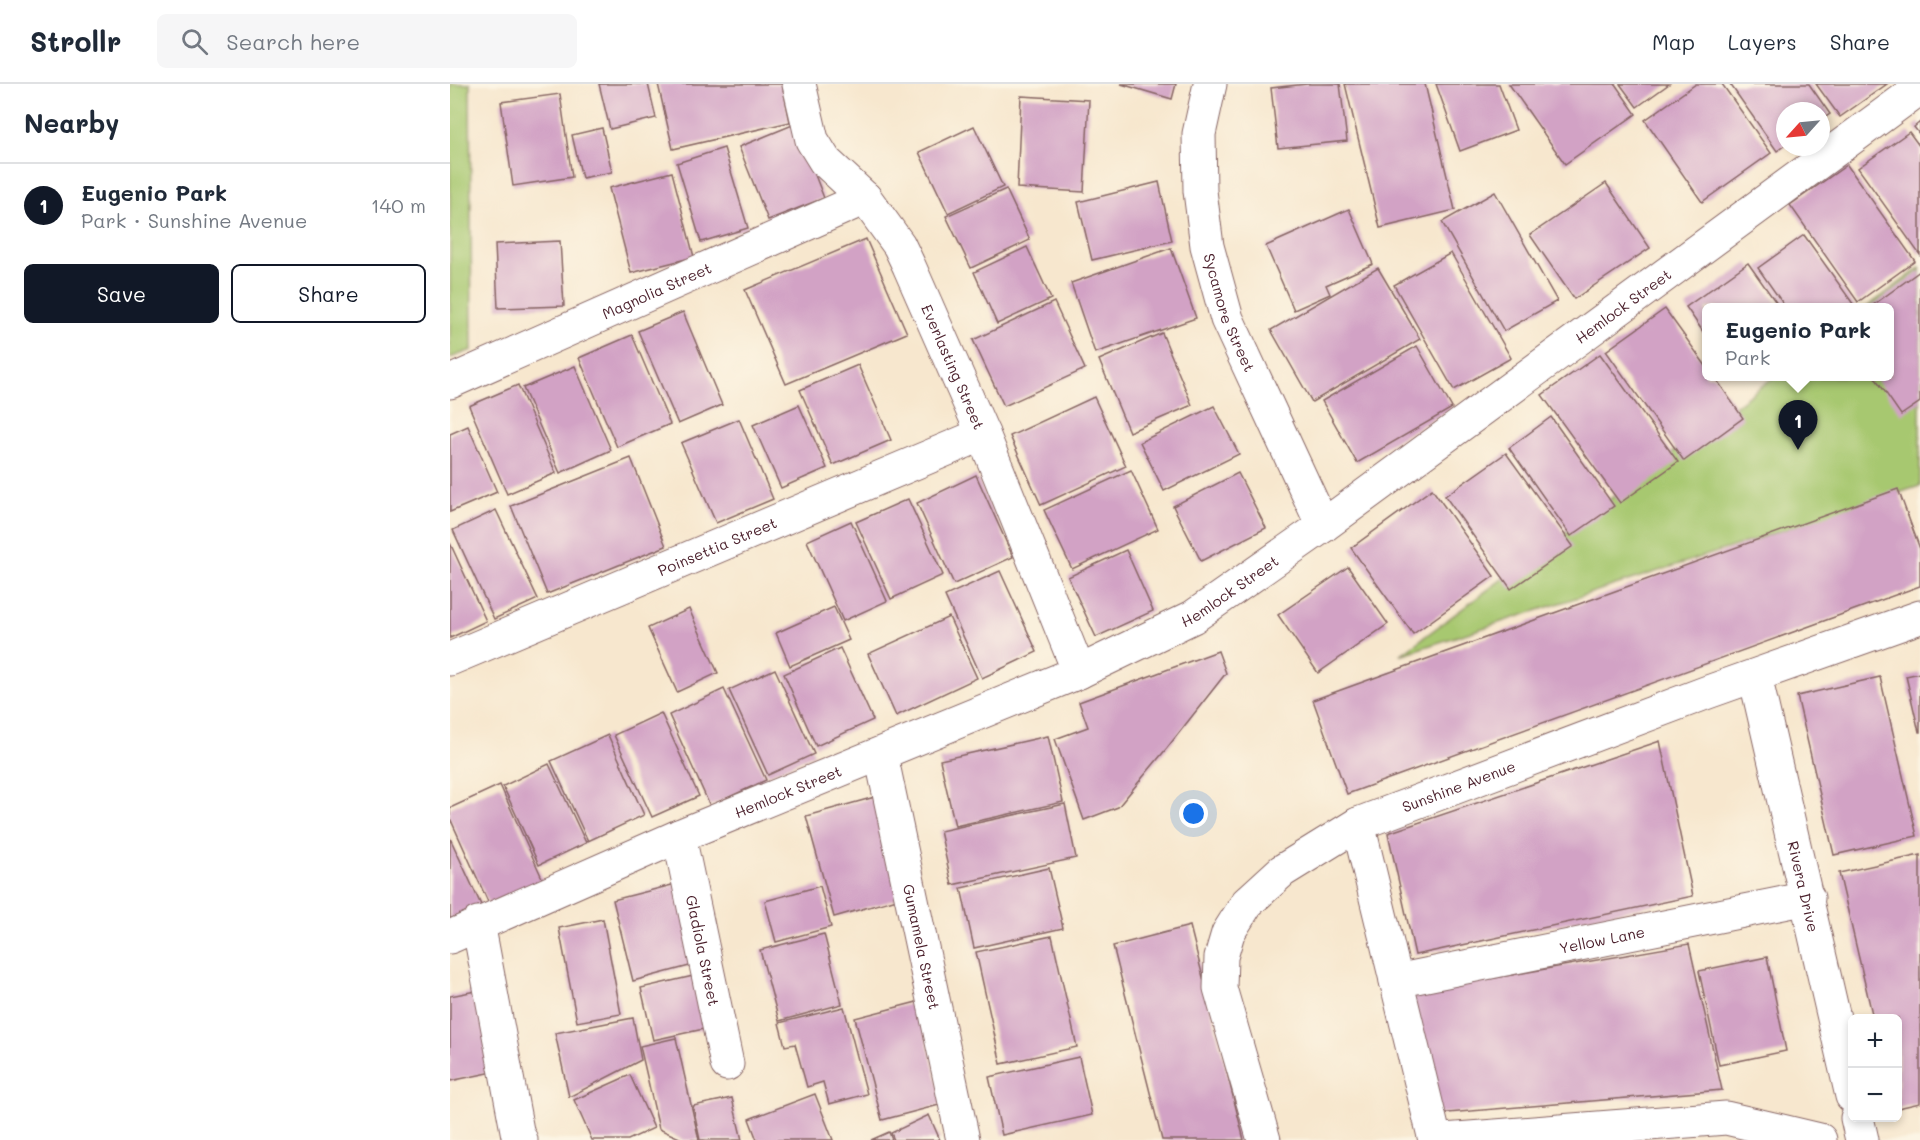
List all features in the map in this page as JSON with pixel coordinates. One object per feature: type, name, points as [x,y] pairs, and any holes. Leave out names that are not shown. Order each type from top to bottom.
[{"type":"street","name":"Everlasting Street","points":[[799,84],[812,140],[825,161],[865,198],[899,245],[984,434],[1079,672]]},
{"type":"street","name":"Sycamore Street","points":[[1210,84],[1199,134],[1200,191],[1207,246],[1227,320],[1323,526]]},
{"type":"street","name":"Hemlock Street","points":[[464,930],[679,836],[1079,672],[1193,616],[1323,526],[1920,88]]},
{"type":"street","name":"Magnolia Street","points":[[450,382],[865,198]]},
{"type":"street","name":"Poinsettia Street","points":[[450,659],[984,434]]},
{"type":"street","name":"Sunshine Avenue","points":[[1264,1140],[1220,988],[1221,957],[1228,933],[1247,903],[1281,871],[1358,825],[1920,616]]},
{"type":"street","name":"Rivera Drive","points":[[1755,676],[1848,1078]]},
{"type":"street","name":"Gumamela Street","points":[[881,755],[963,1140]]},
{"type":"street","points":[[1358,825],[1435,1140]]},
{"type":"street","name":"Gladiola Street","points":[[679,836],[727,1064]]},
{"type":"street","name":"Yellow Lane","points":[[1396,981],[1808,898]]},
{"type":"street","points":[[464,930],[518,1136],[521,1140]]},
{"type":"street","points":[[1443,1140],[1726,1118],[1820,1140]]},
{"type":"street","points":[[1858,1122],[1862,1140]]},
{"type":"green space","points":[[450,84],[470,84],[472,350],[450,358]]},
{"type":"green space","points":[[1920,268],[1920,486],[1400,655],[1769,381],[1894,381],[1894,303],[1872,303]]},
{"type":"building","points":[[599,84],[648,84],[656,118],[610,129]]},
{"type":"building","points":[[658,84],[782,84],[790,122],[673,149]]},
{"type":"building","points":[[1121,84],[1176,84],[1172,99]]},
{"type":"building","points":[[1307,84],[1340,84],[1347,141],[1278,148],[1271,88]]},
{"type":"building","points":[[1345,84],[1425,84],[1455,210],[1380,228]]},
{"type":"building","points":[[1436,84],[1499,84],[1516,130],[1460,151]]},
{"type":"building","points":[[1509,84],[1615,84],[1636,114],[1565,164]]},
{"type":"building","points":[[1620,84],[1669,84],[1637,107]]},
{"type":"building","points":[[1696,84],[1722,84],[1771,153],[1702,202],[1645,120]]},
{"type":"building","points":[[1730,84],[1809,84],[1822,102],[1776,102],[1776,150]]},
{"type":"building","points":[[1816,84],[1887,84],[1840,117]]},
{"type":"building","points":[[560,94],[572,177],[513,186],[501,102]]},
{"type":"building","points":[[1021,96],[1089,100],[1084,192],[1017,188]]},
{"type":"building","points":[[1920,122],[1920,135],[1914,127]]},
{"type":"building","points":[[795,124],[824,198],[768,220],[739,147]]},
{"type":"building","points":[[974,126],[1003,187],[948,213],[919,152]]},
{"type":"building","points":[[602,128],[612,172],[582,178],[572,135]]},
{"type":"building","points":[[1909,132],[1920,147],[1920,255],[1858,168]]},
{"type":"building","points":[[724,148],[748,228],[701,242],[677,163]]},
{"type":"building","points":[[1847,165],[1915,261],[1858,302],[1790,205]]},
{"type":"building","points":[[672,172],[694,257],[631,273],[609,188]]},
{"type":"building","points":[[1159,182],[1172,241],[1092,260],[1078,202]]},
{"type":"building","points":[[1606,183],[1650,248],[1574,299],[1530,235]]},
{"type":"building","points":[[1006,189],[1030,240],[971,268],[946,216]]},
{"type":"building","points":[[1495,192],[1557,301],[1504,331],[1442,222]]},
{"type":"building","points":[[1349,209],[1373,264],[1326,285],[1330,294],[1294,310],[1266,246]]},
{"type":"building","points":[[1804,235],[1852,303],[1782,303],[1758,268]]},
{"type":"building","points":[[866,239],[907,333],[786,384],[745,290]]},
{"type":"building","points":[[560,241],[564,306],[498,308],[495,244]]},
{"type":"building","points":[[1027,247],[1051,299],[997,324],[974,272]]},
{"type":"building","points":[[1171,248],[1196,318],[1095,353],[1071,283]]},
{"type":"building","points":[[1451,253],[1511,358],[1454,390],[1394,285]]},
{"type":"building","points":[[1748,263],[1776,303],[1702,303],[1702,330],[1686,307]]},
{"type":"building","points":[[1378,268],[1420,339],[1312,402],[1271,330]]},
{"type":"building","points":[[1920,271],[1920,402],[1901,415],[1877,381],[1894,381],[1894,303],[1876,303]]},
{"type":"building","points":[[1054,302],[1085,369],[1004,406],[973,340]]},
{"type":"building","points":[[1665,309],[1702,360],[1702,381],[1717,381],[1743,418],[1684,461],[1606,351]]},
{"type":"building","points":[[683,312],[722,405],[678,424],[638,331]]},
{"type":"building","points":[[1162,333],[1192,405],[1129,432],[1099,360]]},
{"type":"building","points":[[632,335],[670,424],[617,447],[579,358]]},
{"type":"building","points":[[1417,346],[1452,408],[1357,463],[1322,401]]},
{"type":"building","points":[[1600,354],[1678,462],[1620,503],[1542,395]]},
{"type":"building","points":[[858,365],[891,440],[833,465],[800,390]]},
{"type":"building","points":[[575,366],[611,450],[560,473],[523,388]]},
{"type":"building","points":[[518,385],[556,473],[507,494],[469,406]]},
{"type":"building","points":[[1094,397],[1126,466],[1041,505],[1010,436]]},
{"type":"building","points":[[799,405],[827,468],[781,488],[753,425]]},
{"type":"building","points":[[1214,406],[1239,454],[1164,491],[1140,442]]},
{"type":"building","points":[[1551,417],[1614,506],[1571,536],[1509,448]]},
{"type":"building","points":[[739,419],[773,499],[716,523],[681,443]]},
{"type":"building","points":[[468,426],[497,492],[450,512],[450,434]]},
{"type":"building","points":[[1506,453],[1573,546],[1511,589],[1445,496]]},
{"type":"building","points":[[631,458],[666,546],[547,594],[511,506]]},
{"type":"building","points":[[1131,470],[1158,529],[1072,569],[1044,510]]},
{"type":"building","points":[[1238,473],[1266,528],[1201,561],[1173,506]]},
{"type":"building","points":[[976,475],[1013,557],[954,584],[917,503]]},
{"type":"building","points":[[1432,489],[1494,576],[1413,634],[1351,548]]},
{"type":"building","points":[[1898,489],[1920,549],[1920,586],[1347,794],[1313,700]]},
{"type":"building","points":[[908,499],[943,575],[891,599],[856,522]]},
{"type":"building","points":[[496,510],[538,599],[494,619],[453,530]]},
{"type":"building","points":[[851,521],[887,601],[843,621],[807,541]]},
{"type":"building","points":[[450,543],[486,621],[450,638]]},
{"type":"building","points":[[1126,550],[1153,611],[1096,637],[1068,577]]},
{"type":"building","points":[[1348,567],[1388,624],[1318,673],[1278,615]]},
{"type":"building","points":[[1000,571],[1037,652],[982,678],[945,596]]},
{"type":"building","points":[[834,607],[849,640],[790,666],[776,633]]},
{"type":"building","points":[[689,609],[718,673],[677,692],[648,628]]},
{"type":"building","points":[[949,617],[977,678],[896,716],[868,654]]},
{"type":"building","points":[[840,648],[873,720],[816,746],[784,674]]},
{"type":"building","points":[[1218,651],[1226,673],[1167,748],[1118,807],[1084,820],[1055,739],[1088,727],[1079,702]]},
{"type":"building","points":[[775,669],[814,754],[768,775],[729,690]]},
{"type":"building","points":[[1920,673],[1920,732],[1919,732],[1906,676]]},
{"type":"building","points":[[1880,677],[1917,836],[1834,855],[1797,696]]},
{"type":"building","points":[[724,689],[766,780],[710,806],[669,715]]},
{"type":"building","points":[[661,713],[699,796],[652,817],[614,735]]},
{"type":"building","points":[[608,735],[644,815],[588,841],[551,761]]},
{"type":"building","points":[[1048,736],[1063,802],[955,826],[940,760]]},
{"type":"building","points":[[1660,741],[1693,896],[1415,955],[1388,833]]},
{"type":"building","points":[[549,764],[586,843],[539,865],[503,786]]},
{"type":"building","points":[[500,785],[543,880],[489,904],[450,818],[450,808]]},
{"type":"building","points":[[875,797],[904,897],[834,917],[806,816]]},
{"type":"building","points":[[1065,804],[1076,858],[952,885],[940,831]]},
{"type":"building","points":[[450,838],[481,905],[450,919]]},
{"type":"building","points":[[1920,855],[1920,1103],[1902,1107],[1902,1014],[1872,1014],[1839,873]]},
{"type":"building","points":[[1049,868],[1063,928],[974,948],[961,888]]},
{"type":"building","points":[[676,884],[697,964],[633,981],[613,900]]},
{"type":"building","points":[[820,886],[831,927],[776,942],[765,901]]},
{"type":"building","points":[[603,919],[621,1014],[577,1022],[559,928]]},
{"type":"building","points":[[1190,926],[1244,1140],[1162,1140],[1113,946]]},
{"type":"building","points":[[824,934],[842,1004],[779,1021],[760,950]]},
{"type":"building","points":[[1052,936],[1077,1047],[1001,1064],[976,952]]},
{"type":"building","points":[[1689,944],[1722,1090],[1436,1114],[1409,993]]},
{"type":"building","points":[[1767,957],[1786,1051],[1719,1065],[1699,971]]},
{"type":"building","points":[[702,974],[713,1027],[653,1040],[641,988]]},
{"type":"building","points":[[486,989],[503,1070],[450,1081],[450,996]]},
{"type":"building","points":[[917,1002],[943,1104],[882,1120],[855,1018]]},
{"type":"building","points":[[844,1007],[867,1094],[829,1104],[823,1082],[807,1087],[795,1044],[785,1046],[779,1023]]},
{"type":"building","points":[[633,1018],[641,1060],[569,1097],[555,1033]]},
{"type":"building","points":[[676,1038],[699,1140],[684,1140],[659,1129],[640,1046]]},
{"type":"building","points":[[1079,1057],[1092,1115],[1002,1135],[989,1077]]},
{"type":"building","points":[[630,1075],[654,1128],[628,1140],[592,1140],[574,1100]]},
{"type":"building","points":[[815,1094],[833,1140],[757,1140],[749,1119]]},
{"type":"building","points":[[732,1098],[742,1140],[700,1140],[693,1106]]},
{"type":"building","points":[[929,1115],[940,1140],[894,1140],[891,1133]]},
{"type":"building","points":[[889,1132],[892,1140],[871,1140]]},
{"type":"place","name":"Eugenio Park","points":[[1798,450]]}]
